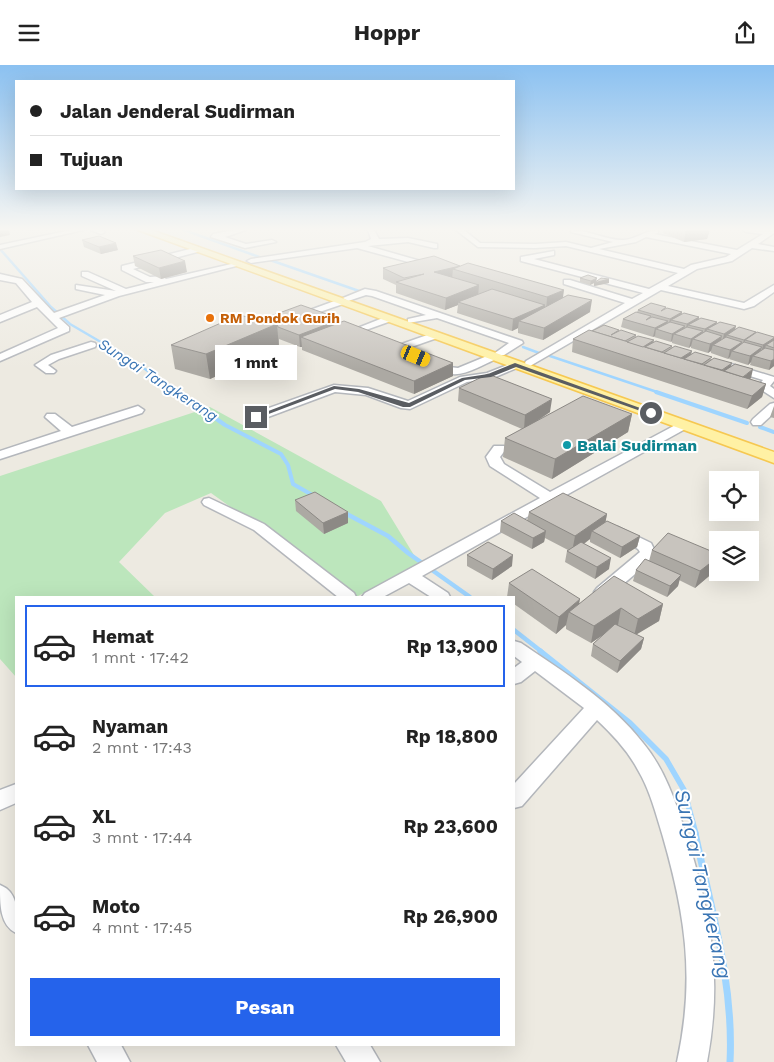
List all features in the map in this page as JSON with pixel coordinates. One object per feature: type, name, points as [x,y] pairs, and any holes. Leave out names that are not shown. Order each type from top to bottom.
[{"type":"main road","points":[[282,277],[388,319],[440,322],[515,365],[774,457]]},
{"type":"main road","points":[[344,300],[411,321],[440,322]]},
{"type":"main road","points":[[496,355],[530,363],[774,447]]},
{"type":"street","points":[[0,277],[19,281],[38,303],[71,333],[96,348],[54,357],[40,365],[50,371]]},
{"type":"street","points":[[90,277],[121,293]]},
{"type":"street","points":[[144,277],[152,280],[168,277]]},
{"type":"street","points":[[53,317],[121,293],[190,277]]},
{"type":"street","points":[[567,277],[561,280],[631,303]]},
{"type":"street","points":[[591,277],[650,292]]},
{"type":"street","points":[[530,363],[605,314],[631,303],[676,277]]},
{"type":"street","points":[[79,287],[121,293]]},
{"type":"street","points":[[659,287],[744,307],[774,288]]},
{"type":"street","points":[[284,321],[365,292],[440,322],[518,343],[459,371],[452,371],[443,367]]},
{"type":"street","points":[[0,319],[38,303]]},
{"type":"street","points":[[388,319],[355,331],[416,356]]},
{"type":"street","points":[[389,346],[440,322]]},
{"type":"street","points":[[0,359],[71,333]]},
{"type":"street","points":[[716,362],[772,377],[764,387],[774,394]]},
{"type":"street","points":[[256,417],[334,388],[359,390],[410,405],[464,379],[489,375],[515,365]]},
{"type":"street","points":[[757,422],[774,407]]},
{"type":"street","points":[[0,455],[138,410]]},
{"type":"street","points":[[51,417],[70,432]]},
{"type":"street","points":[[373,596],[683,425]]},
{"type":"street","points":[[499,449],[493,457],[495,463],[506,472],[550,499],[568,507]]},
{"type":"street","points":[[209,502],[259,527],[347,596]]},
{"type":"street","points":[[599,595],[641,561],[648,553],[645,545],[603,525]]},
{"type":"street","points":[[412,575],[441,596]]},
{"type":"street","points":[[515,648],[596,708],[629,739],[654,775],[683,861],[700,940],[702,984],[699,1034],[692,1062]]},
{"type":"street","points":[[515,676],[536,662]]},
{"type":"street","points":[[515,798],[596,708]]},
{"type":"street","points":[[0,801],[15,794]]},
{"type":"street","points":[[0,897],[15,920]]},
{"type":"street","points":[[104,1046],[115,1062]]},
{"type":"street","points":[[351,1046],[364,1062]]},
{"type":"green space","points":[[210,407],[381,501],[420,565],[355,596],[211,493],[165,513],[119,562],[154,596],[15,596],[15,676],[0,659],[0,476]]},
{"type":"building","points":[[415,277],[450,277],[479,285],[446,298],[396,282]]},
{"type":"building","points":[[478,277],[516,277],[564,290],[547,297]]},
{"type":"building","points":[[593,277],[597,278],[591,281],[580,278]]},
{"type":"building","points":[[601,278],[609,279],[594,283]]},
{"type":"building","points":[[492,289],[545,305],[513,319],[458,302]]},
{"type":"building","points":[[568,295],[592,300],[544,328],[519,321]]},
{"type":"building","points":[[651,303],[666,307],[661,311],[667,308],[682,312],[670,319],[638,310]]},
{"type":"building","points":[[301,305],[341,319],[299,335],[278,327],[277,324],[260,320]]},
{"type":"building","points":[[636,312],[651,316],[646,320],[652,317],[668,321],[655,328],[623,319]]},
{"type":"building","points":[[684,313],[699,317],[687,324],[671,320]]},
{"type":"building","points":[[239,315],[277,324],[206,354],[171,345]]},
{"type":"building","points":[[701,318],[717,322],[705,329],[688,325]]},
{"type":"building","points":[[344,321],[453,363],[414,381],[301,337]]},
{"type":"building","points":[[670,322],[685,326],[672,334],[656,329]]},
{"type":"building","points":[[720,322],[736,326],[724,334],[707,329]]},
{"type":"building","points":[[604,325],[619,330],[611,335],[621,330],[636,335],[625,341],[592,331]]},
{"type":"building","points":[[687,327],[703,331],[691,339],[674,334]]},
{"type":"building","points":[[739,327],[756,332],[744,340],[727,335]]},
{"type":"building","points":[[589,330],[766,384],[752,396],[573,339]]},
{"type":"building","points":[[706,331],[722,336],[710,344],[693,339]]},
{"type":"building","points":[[757,332],[774,338],[763,345],[745,340]]},
{"type":"building","points":[[638,336],[654,340],[643,347],[627,342]]},
{"type":"building","points":[[726,337],[742,342],[730,350],[713,345]]},
{"type":"building","points":[[774,340],[774,348],[766,345]]},
{"type":"building","points":[[656,341],[672,346],[662,352],[645,347]]},
{"type":"building","points":[[744,342],[762,347],[750,356],[732,351]]},
{"type":"building","points":[[675,346],[692,351],[681,358],[664,353]]},
{"type":"building","points":[[765,348],[774,350],[774,359],[771,361],[753,356]]},
{"type":"building","points":[[695,352],[712,357],[702,364],[684,359]]},
{"type":"building","points":[[714,358],[732,363],[722,370],[704,365]]},
{"type":"building","points":[[735,364],[753,369],[743,377],[724,371]]},
{"type":"building","points":[[488,374],[552,399],[525,415],[459,388]]},
{"type":"building","points":[[583,396],[632,414],[555,459],[505,438]]},
{"type":"building","points":[[315,492],[348,512],[323,523],[295,500]]},
{"type":"building","points":[[563,493],[607,514],[575,536],[529,512]]},
{"type":"building","points":[[514,513],[546,531],[533,538],[501,521]]},
{"type":"building","points":[[607,521],[640,536],[622,547],[592,531]]},
{"type":"building","points":[[668,533],[709,550],[709,564],[700,571],[652,550]]},
{"type":"building","points":[[488,542],[513,555],[493,569],[467,555]]},
{"type":"building","points":[[581,542],[611,558],[597,567],[567,551]]},
{"type":"building","points":[[645,559],[681,575],[670,586],[636,570]]},
{"type":"building","points":[[532,569],[580,599],[559,617],[509,583]]},
{"type":"building","points":[[614,576],[663,604],[638,619],[621,608],[594,626],[569,612]]},
{"type":"building","points":[[615,624],[644,638],[620,661],[593,644]]},
{"type":"waterway","name":"Sungai Tangkerang","points":[[24,277],[51,307],[70,324],[135,362],[179,393]]},
{"type":"waterway","points":[[317,277],[359,291]]},
{"type":"waterway","points":[[523,347],[539,353]]},
{"type":"waterway","points":[[550,356],[660,393]]},
{"type":"waterway","name":"Sungai Tangkerang","points":[[178,392],[225,425],[281,454],[288,465],[293,484],[314,496]]},
{"type":"waterway","points":[[656,392],[747,423]]},
{"type":"waterway","points":[[760,427],[774,432]]},
{"type":"waterway","name":"Sungai Tangkerang","points":[[343,512],[388,536],[408,553],[469,596]]},
{"type":"waterway","name":"Sungai Tangkerang","points":[[515,631],[542,652]]},
{"type":"waterway","name":"Sungai Tangkerang","points":[[540,651],[630,723],[666,759],[684,790],[696,834]]},
{"type":"waterway","name":"Sungai Tangkerang","points":[[695,833],[725,975],[730,1033],[730,1062]]},
{"type":"place","name":"RM Pondok Gurih","points":[[210,318]]},
{"type":"place","name":"Balai Sudirman","points":[[567,445]]},
{"type":"route","points":[[256,417],[326,389],[334,388],[368,392],[410,405],[464,379],[483,377],[515,365],[651,413]]}]
